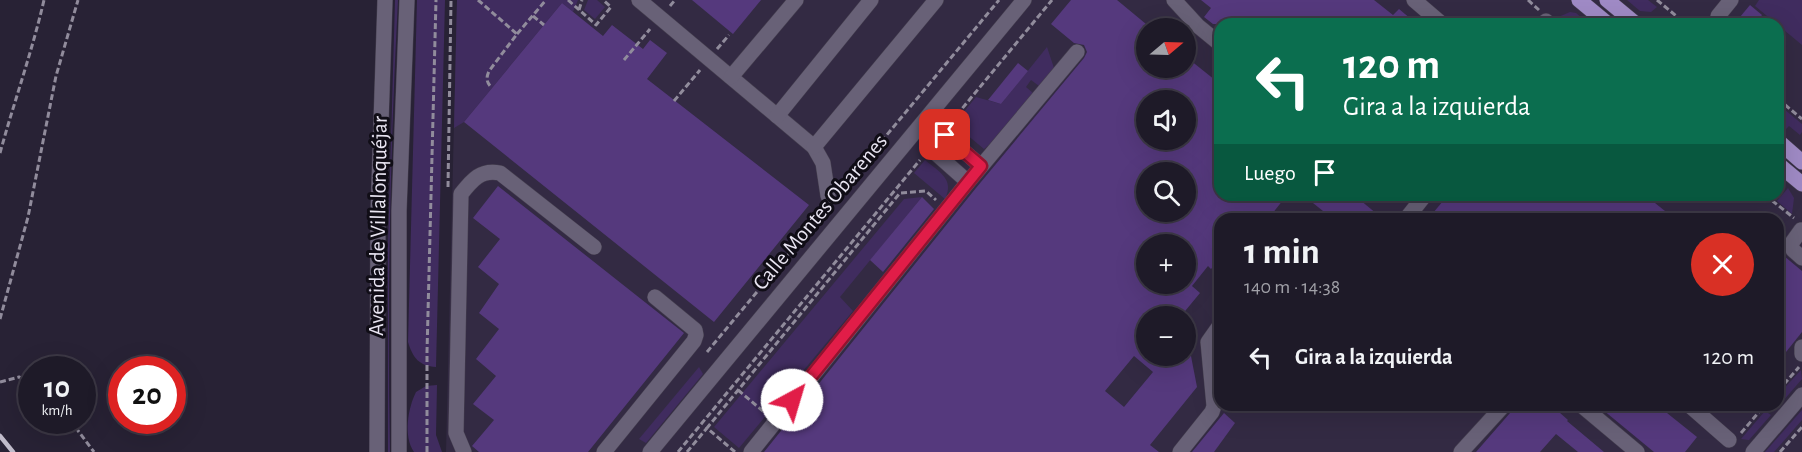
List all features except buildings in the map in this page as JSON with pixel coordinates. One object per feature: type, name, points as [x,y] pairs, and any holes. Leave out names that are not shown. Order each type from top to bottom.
[{"type":"main road","points":[[1579,0],[1601,18]]},
{"type":"main road","points":[[1607,0],[1629,18]]},
{"type":"main road","points":[[1784,146],[1802,162]]},
{"type":"main road","points":[[1784,169],[1802,184]]},
{"type":"street","name":"Avenida de Villalonquéjar","points":[[377,452],[378,215],[385,0]]},
{"type":"street","name":"Avenida de Villalonquéjar","points":[[400,450],[399,211],[407,0]]},
{"type":"street","points":[[639,0],[814,147],[823,163],[831,200]]},
{"type":"street","points":[[731,77],[796,0]]},
{"type":"street","points":[[777,116],[871,0]]},
{"type":"street","name":"Calle Montes Obarenes","points":[[650,452],[1024,0]]},
{"type":"street","points":[[1174,0],[1198,26],[1214,39]]},
{"type":"street","points":[[1414,0],[1435,18]]},
{"type":"street","points":[[1718,16],[1731,0]]},
{"type":"street","points":[[814,147],[934,1]]},
{"type":"street","points":[[751,452],[981,166],[1077,52]]},
{"type":"street","points":[[947,130],[981,166]]},
{"type":"street","points":[[927,154],[968,182]]},
{"type":"street","points":[[464,452],[456,433],[453,376],[461,194],[481,173],[491,171],[500,173],[594,247]]},
{"type":"street","points":[[1411,213],[1420,201]]},
{"type":"street","points":[[1797,225],[1791,244],[1793,250],[1802,258]]},
{"type":"street","points":[[604,452],[626,434],[696,353],[695,330],[655,297]]},
{"type":"street","points":[[1214,334],[1208,342],[1207,351],[1214,393]]},
{"type":"street","points":[[1802,347],[1802,354]]},
{"type":"street","points":[[1753,452],[1802,395]]},
{"type":"street","points":[[1180,452],[1212,412],[1214,406]]},
{"type":"street","points":[[1461,452],[1499,411]]},
{"type":"street","points":[[1588,411],[1637,452]]},
{"type":"street","points":[[1697,411],[1734,438]]},
{"type":"path","points":[[0,153],[11,111],[24,78],[44,0]]},
{"type":"path","points":[[0,319],[28,217],[56,76],[78,0]]},
{"type":"path","points":[[427,452],[436,0]]},
{"type":"path","points":[[478,0],[517,34]]},
{"type":"path","points":[[492,88],[487,83],[486,77],[489,70],[546,0]]},
{"type":"path","points":[[568,0],[596,25],[611,7],[603,0]]},
{"type":"path","points":[[579,10],[582,0]]},
{"type":"path","points":[[696,353],[831,200],[999,0]]},
{"type":"path","points":[[947,130],[1052,0]]},
{"type":"path","points":[[1656,0],[1678,18]]},
{"type":"path","points":[[533,16],[544,25]]},
{"type":"path","points":[[1784,104],[1802,119]]},
{"type":"path","points":[[678,452],[927,154]]},
{"type":"path","points":[[687,452],[900,193],[926,191],[946,209]]},
{"type":"path","points":[[1773,201],[1797,225]]},
{"type":"path","points":[[1784,384],[1802,364]]},
{"type":"path","points":[[0,382],[18,376]]},
{"type":"path","points":[[738,390],[765,412],[768,410]]},
{"type":"path","points":[[1734,438],[1759,411]]},
{"type":"path","points":[[1780,452],[1802,427]]},
{"type":"path","points":[[707,428],[736,452]]},
{"type":"path","points":[[80,434],[94,452]]},
{"type":"shaded area","points":[[395,0],[398,0],[390,226],[390,452],[388,452],[388,247]]},
{"type":"shaded area","points":[[417,0],[445,0],[436,367],[421,363],[412,353],[408,342]]},
{"type":"shaded area","points":[[457,0],[1802,0],[1802,452],[446,452]]},
{"type":"shaded area","points":[[457,0],[578,0],[573,12],[562,3],[464,122],[454,128]]},
{"type":"shaded area","points":[[588,0],[597,0],[605,7],[595,19],[584,10]]},
{"type":"shaded area","points":[[1627,0],[1648,0],[1657,7],[1651,12],[1640,11]]},
{"type":"shaded area","points":[[1759,0],[1802,0],[1802,45],[1784,30],[1784,18],[1769,18],[1755,6]]},
{"type":"shaded area","points":[[1570,12],[1576,13],[1582,18],[1556,18]]},
{"type":"shaded area","points":[[1047,47],[1054,68],[1039,86],[1031,80],[1026,87],[1033,93],[989,145],[984,149],[954,124],[976,97],[1001,104]]},
{"type":"shaded area","points":[[1784,109],[1802,124],[1802,132],[1800,135],[1789,126],[1784,131]]},
{"type":"shaded area","points":[[925,160],[947,181],[948,192],[945,199],[914,173]]},
{"type":"shaded area","points":[[1788,188],[1794,198],[1792,214],[1777,201],[1784,201],[1784,193]]},
{"type":"shaded area","points":[[922,197],[840,297],[853,311],[739,448],[714,427],[904,199]]},
{"type":"shaded area","points":[[699,367],[703,374],[646,443],[639,439]]},
{"type":"shaded area","points":[[1801,370],[1802,379],[1784,400],[1784,388]]},
{"type":"shaded area","points":[[437,385],[436,435],[442,452],[414,452],[408,430],[413,399],[416,392],[426,386]]},
{"type":"shaded area","points":[[1802,410],[1802,420],[1774,452],[1765,452]]},
{"type":"shaded area","points":[[1765,411],[1771,415],[1749,440],[1741,439]]},
{"type":"railway","points":[[0,436],[13,452]]},
{"type":"route","points":[[792,400],[981,166],[945,135]]}]
